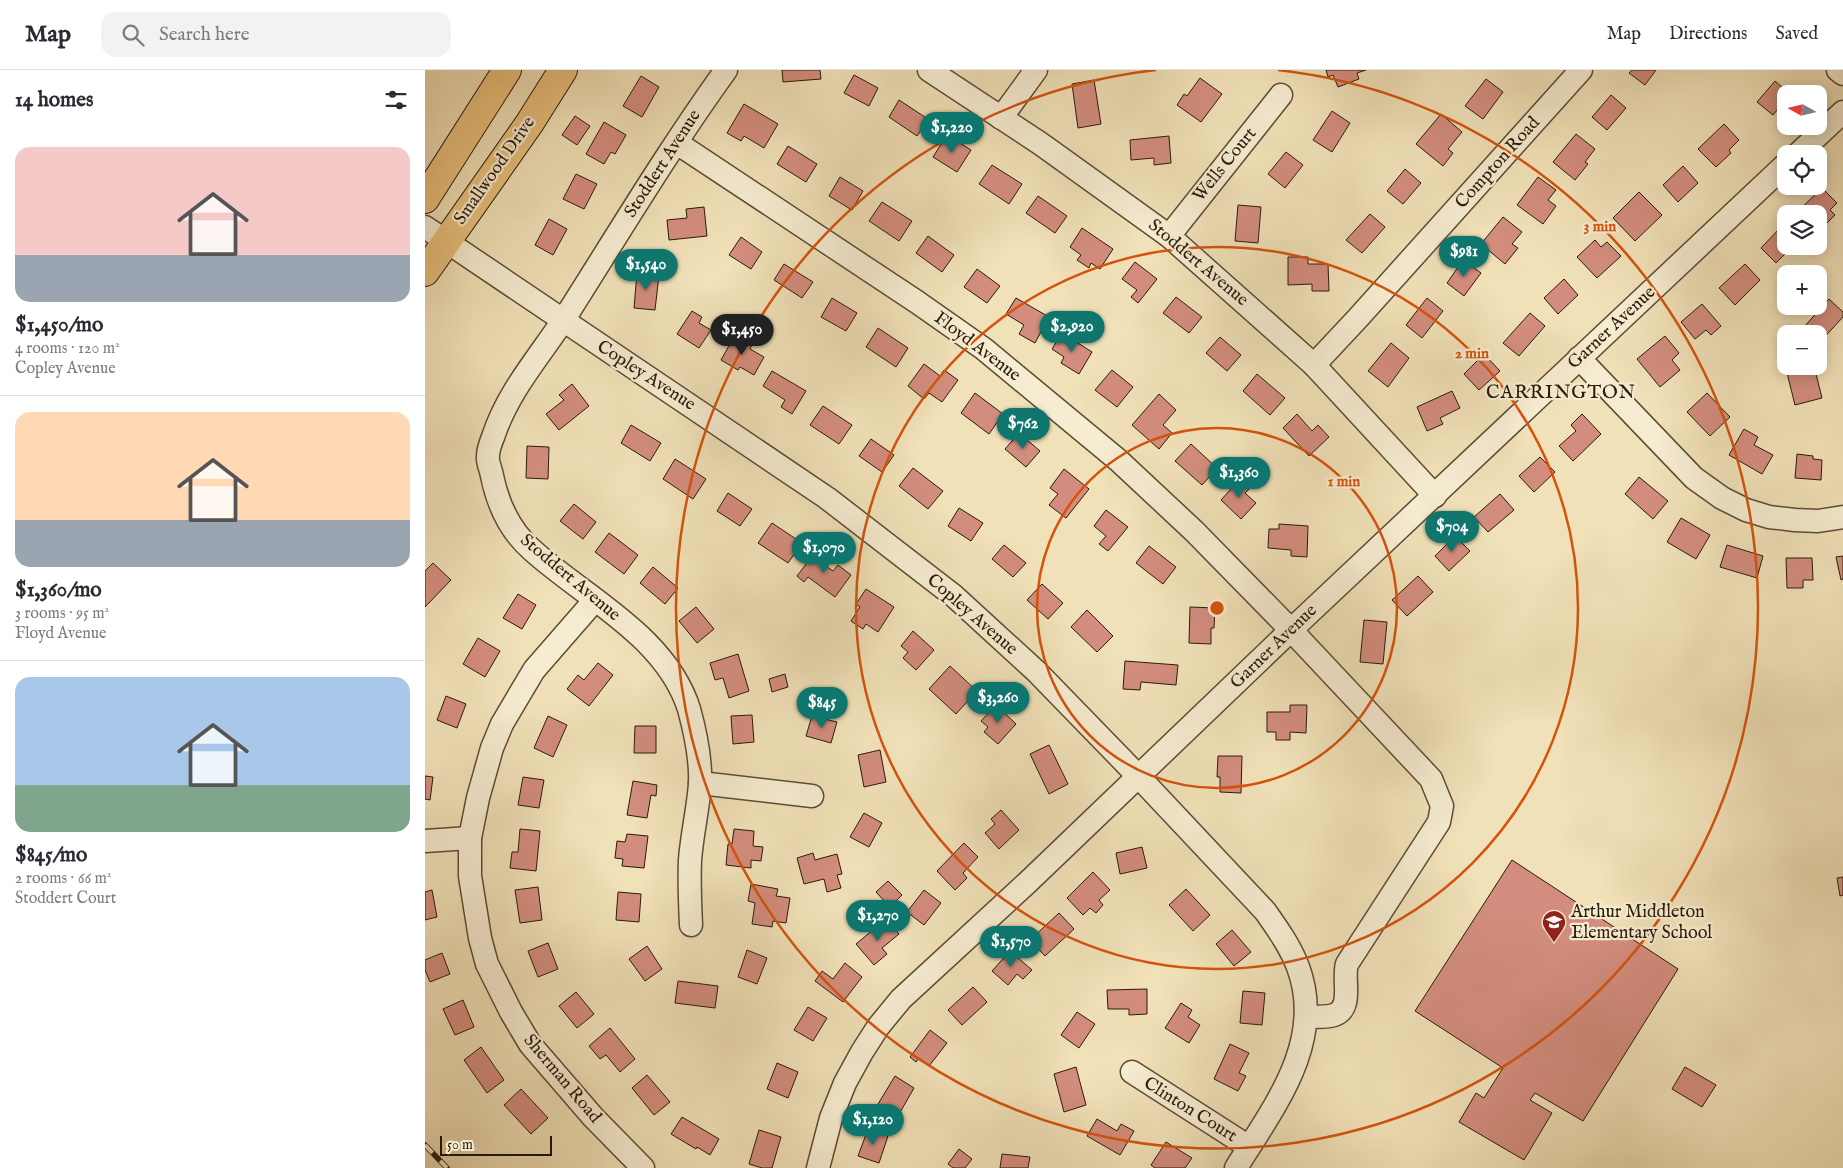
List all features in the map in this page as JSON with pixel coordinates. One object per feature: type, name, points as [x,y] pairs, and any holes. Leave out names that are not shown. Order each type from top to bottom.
[{"type":"main road","points":[[425,199],[507,70]]},
{"type":"main road","name":"Smallwood Drive","points":[[425,272],[435,234],[529,124],[563,70]]},
{"type":"street","name":"Stoddert Avenue","points":[[691,925],[691,858],[700,783],[689,708],[666,664],[648,645],[532,550],[514,529],[500,506],[488,457],[501,415],[511,394],[563,320],[726,70]]},
{"type":"street","name":"Stoddert Avenue","points":[[929,70],[1054,153],[1169,236],[1314,365],[1435,496]]},
{"type":"street","points":[[1001,118],[1036,70]]},
{"type":"street","name":"Compton Road","points":[[1314,365],[1359,318],[1581,70]]},
{"type":"street","points":[[1838,70],[1843,74]]},
{"type":"street","name":"Wells Court","points":[[1169,236],[1281,95]]},
{"type":"street","points":[[1808,145],[1843,112]]},
{"type":"street","name":"Floyd Avenue","points":[[677,143],[917,302],[984,349],[1118,460],[1194,531],[1291,630],[1431,779],[1442,806],[1439,822],[1347,964],[1345,970],[1346,1002],[1342,1010],[1334,1015],[1305,1017]]},
{"type":"street","name":"Garner Avenue","points":[[818,1168],[831,1118],[845,1083],[874,1033],[901,999],[1007,902],[1291,630],[1777,172]]},
{"type":"street","name":"Copley Avenue","points":[[435,234],[827,498],[937,583],[1032,668],[1139,777],[1265,911],[1277,928],[1298,968],[1304,990],[1305,1017],[1300,1051],[1293,1073],[1236,1168]]},
{"type":"street","points":[[1579,358],[1694,478],[1722,498],[1746,510],[1769,517],[1818,521],[1843,517]]},
{"type":"street","name":"Sherman Road","points":[[595,600],[534,670],[502,724],[485,771],[470,838],[470,876],[480,938],[487,964],[496,985],[529,1044],[593,1117],[643,1168]]},
{"type":"street","points":[[700,783],[812,796]]},
{"type":"street","points":[[425,841],[470,838]]},
{"type":"street","name":"Clinton Court","points":[[1131,1072],[1249,1147]]},
{"type":"building","points":[[782,70],[820,70],[821,79],[783,82]]},
{"type":"building","points":[[1326,70],[1366,70],[1357,73],[1359,79],[1338,87],[1333,75],[1328,77]]},
{"type":"building","points":[[1632,70],[1656,70],[1645,85],[1629,73]]},
{"type":"building","points":[[854,75],[878,88],[869,106],[844,93]]},
{"type":"building","points":[[641,76],[659,87],[642,117],[623,106]]},
{"type":"building","points":[[1200,78],[1222,94],[1201,122],[1177,105],[1184,94],[1187,96]]},
{"type":"building","points":[[1486,79],[1503,92],[1483,119],[1465,106]]},
{"type":"building","points":[[1094,80],[1101,124],[1078,128],[1072,84]]},
{"type":"building","points":[[1775,81],[1780,85],[1777,85],[1777,110],[1773,115],[1757,102]]},
{"type":"building","points":[[1611,95],[1626,108],[1607,130],[1592,117]]},
{"type":"building","points":[[899,100],[928,119],[917,136],[889,117]]},
{"type":"building","points":[[744,104],[778,124],[764,148],[744,136],[741,141],[727,133]]},
{"type":"building","points":[[1332,111],[1350,123],[1332,152],[1313,140]]},
{"type":"building","points":[[1441,114],[1462,132],[1448,149],[1453,153],[1443,166],[1416,144]]},
{"type":"building","points":[[575,116],[590,126],[577,145],[562,135]]},
{"type":"building","points":[[604,122],[626,135],[615,154],[611,152],[604,164],[586,154]]},
{"type":"building","points":[[1724,124],[1739,140],[1729,150],[1731,153],[1716,167],[1698,149]]},
{"type":"building","points":[[1576,134],[1595,149],[1585,162],[1588,164],[1575,180],[1553,162]]},
{"type":"building","points":[[947,135],[971,150],[957,172],[933,157]]},
{"type":"building","points":[[1169,136],[1171,163],[1154,165],[1154,158],[1131,160],[1130,140]]},
{"type":"building","points":[[788,146],[817,164],[806,182],[777,164]]},
{"type":"building","points":[[1286,152],[1303,165],[1285,188],[1268,174]]},
{"type":"building","points":[[992,165],[1022,184],[1009,204],[979,184]]},
{"type":"building","points":[[1683,166],[1698,183],[1678,202],[1663,185]]},
{"type":"building","points":[[1405,169],[1421,183],[1403,204],[1387,191]]},
{"type":"building","points":[[576,174],[597,184],[584,209],[563,199]]},
{"type":"building","points":[[840,177],[863,191],[852,210],[829,196]]},
{"type":"building","points":[[1538,177],[1556,190],[1548,200],[1556,206],[1543,224],[1517,205]]},
{"type":"building","points":[[1639,192],[1662,215],[1635,241],[1613,218]]},
{"type":"building","points":[[1827,193],[1837,203],[1830,210],[1835,215],[1827,223],[1827,205],[1804,205],[1815,195],[1827,195]]},
{"type":"building","points":[[1038,196],[1067,216],[1055,233],[1026,213]]},
{"type":"building","points":[[882,202],[912,221],[899,241],[869,221]]},
{"type":"building","points":[[1238,205],[1261,207],[1258,243],[1235,241]]},
{"type":"building","points":[[704,207],[707,236],[669,240],[667,220],[687,218],[686,209]]},
{"type":"building","points":[[1370,214],[1385,227],[1362,253],[1346,240]]},
{"type":"building","points":[[1503,217],[1522,232],[1512,244],[1518,248],[1505,264],[1481,244]]},
{"type":"building","points":[[549,219],[567,229],[553,255],[535,245]]},
{"type":"building","points":[[1082,228],[1113,249],[1100,269],[1091,263],[1089,268],[1077,260],[1081,255],[1070,247]]},
{"type":"building","points":[[1777,231],[1777,255],[1784,255],[1776,263],[1761,248]]},
{"type":"building","points":[[928,236],[954,255],[942,272],[916,253]]},
{"type":"building","points":[[741,237],[762,252],[751,269],[729,255]]},
{"type":"building","points":[[1595,240],[1601,247],[1607,242],[1621,256],[1597,278],[1577,257]]},
{"type":"building","points":[[1288,257],[1308,257],[1308,264],[1328,264],[1329,291],[1312,291],[1312,284],[1288,285]]},
{"type":"building","points":[[1463,260],[1481,273],[1464,296],[1447,283]]},
{"type":"building","points":[[1135,262],[1157,279],[1138,303],[1131,297],[1137,290],[1122,279]]},
{"type":"building","points":[[784,264],[813,282],[802,298],[774,280]]},
{"type":"building","points":[[1745,264],[1760,280],[1735,305],[1719,288]]},
{"type":"building","points":[[977,269],[1000,286],[987,303],[964,287]]},
{"type":"building","points":[[637,273],[659,275],[655,310],[634,308]]},
{"type":"building","points":[[1564,279],[1578,295],[1558,314],[1544,298]]},
{"type":"building","points":[[1176,297],[1202,317],[1189,333],[1163,313]]},
{"type":"building","points":[[832,298],[857,313],[846,331],[821,317]]},
{"type":"building","points":[[1016,298],[1049,317],[1035,343],[1019,334],[1024,325],[1006,314]]},
{"type":"building","points":[[1427,298],[1443,311],[1422,338],[1406,325]]},
{"type":"building","points":[[1829,299],[1843,312],[1843,317],[1827,334],[1827,325],[1806,325],[1815,315],[1827,315],[1827,301]]},
{"type":"building","points":[[1702,304],[1721,326],[1711,335],[1706,330],[1695,339],[1681,322]]},
{"type":"building","points":[[692,311],[702,317],[699,323],[711,330],[699,348],[677,334]]},
{"type":"building","points":[[1530,313],[1545,326],[1519,356],[1503,343]]},
{"type":"building","points":[[878,328],[908,348],[896,367],[866,347]]},
{"type":"building","points":[[1062,333],[1092,352],[1079,374],[1061,363],[1064,357],[1052,349]]},
{"type":"building","points":[[735,335],[752,345],[750,349],[764,357],[754,375],[740,367],[738,370],[721,360]]},
{"type":"building","points":[[1665,336],[1679,353],[1672,360],[1680,370],[1660,387],[1637,359]]},
{"type":"building","points":[[1220,337],[1241,355],[1227,371],[1206,353]]},
{"type":"building","points":[[1391,343],[1409,358],[1388,387],[1368,371]]},
{"type":"building","points":[[1484,354],[1500,371],[1479,390],[1464,374]]},
{"type":"building","points":[[924,364],[940,376],[944,370],[958,380],[942,402],[929,393],[924,399],[908,386]]},
{"type":"building","points":[[1112,370],[1133,387],[1117,407],[1095,390]]},
{"type":"building","points":[[772,371],[806,391],[792,414],[781,407],[785,400],[763,386]]},
{"type":"building","points":[[1257,374],[1285,398],[1270,415],[1243,391]]},
{"type":"building","points":[[1788,375],[1816,375],[1822,398],[1795,405]]},
{"type":"building","points":[[572,384],[589,406],[559,430],[546,414],[564,400],[559,395]]},
{"type":"building","points":[[1452,391],[1460,408],[1440,418],[1443,424],[1427,431],[1417,407]]},
{"type":"building","points":[[975,393],[1003,414],[989,434],[961,413]]},
{"type":"building","points":[[1707,393],[1730,417],[1710,436],[1687,412]]},
{"type":"building","points":[[1159,394],[1176,410],[1163,425],[1172,433],[1159,449],[1132,425]]},
{"type":"building","points":[[823,406],[852,425],[839,444],[810,425]]},
{"type":"building","points":[[1297,414],[1312,431],[1318,425],[1329,437],[1309,456],[1283,428]]},
{"type":"building","points":[[1582,414],[1601,434],[1573,461],[1559,446],[1576,431],[1571,425]]},
{"type":"building","points":[[631,425],[661,443],[650,461],[621,443]]},
{"type":"building","points":[[1744,429],[1758,437],[1754,445],[1773,455],[1762,474],[1729,455]]},
{"type":"building","points":[[1019,433],[1040,451],[1026,467],[1005,449]]},
{"type":"building","points":[[871,439],[894,455],[882,472],[859,456]]},
{"type":"building","points":[[1191,444],[1217,468],[1202,485],[1175,461]]},
{"type":"building","points":[[527,446],[549,447],[548,479],[526,478]]},
{"type":"building","points":[[1797,454],[1813,456],[1813,459],[1822,460],[1821,480],[1795,478]]},
{"type":"building","points":[[1540,457],[1555,472],[1534,492],[1519,476]]},
{"type":"building","points":[[675,459],[706,479],[693,499],[663,479]]},
{"type":"building","points":[[913,468],[943,491],[928,509],[899,486]]},
{"type":"building","points":[[1064,469],[1089,489],[1066,518],[1049,505],[1058,494],[1050,488]]},
{"type":"building","points":[[1639,477],[1668,501],[1653,519],[1625,494]]},
{"type":"building","points":[[1241,478],[1251,487],[1245,493],[1256,503],[1241,519],[1221,500]]},
{"type":"building","points":[[728,493],[752,509],[740,526],[717,511]]},
{"type":"building","points":[[1500,494],[1514,510],[1488,532],[1474,517]]},
{"type":"building","points":[[574,504],[596,522],[583,539],[560,521]]},
{"type":"building","points":[[959,508],[983,523],[971,541],[948,526]]},
{"type":"building","points":[[1106,510],[1128,527],[1108,551],[1099,544],[1106,536],[1094,526]]},
{"type":"building","points":[[1681,518],[1710,535],[1696,559],[1667,542]]},
{"type":"building","points":[[772,523],[802,543],[788,563],[758,543]]},
{"type":"building","points":[[1279,524],[1308,526],[1307,557],[1291,556],[1291,550],[1268,548],[1269,529],[1279,529]]},
{"type":"building","points":[[609,533],[638,555],[624,574],[595,552]]},
{"type":"building","points":[[1455,536],[1470,551],[1449,571],[1435,556]]},
{"type":"building","points":[[1004,545],[1026,563],[1013,577],[992,559]]},
{"type":"building","points":[[1727,545],[1763,556],[1757,578],[1720,567]]},
{"type":"building","points":[[1149,546],[1176,567],[1163,584],[1136,563]]},
{"type":"building","points":[[817,550],[829,558],[824,565],[833,571],[838,565],[851,575],[835,597],[808,577],[804,582],[797,576]]},
{"type":"building","points":[[1843,556],[1843,579],[1841,580],[1836,557]]},
{"type":"building","points":[[1786,558],[1812,558],[1813,580],[1803,580],[1803,588],[1787,588]]},
{"type":"building","points":[[433,563],[451,580],[425,607],[425,571]]},
{"type":"building","points":[[653,567],[678,588],[665,604],[640,583]]},
{"type":"building","points":[[1418,576],[1433,592],[1407,616],[1392,600]]},
{"type":"building","points":[[1042,584],[1063,603],[1048,619],[1027,600]]},
{"type":"building","points":[[866,589],[894,607],[878,632],[866,624],[863,629],[851,621],[860,607],[856,604]]},
{"type":"building","points":[[518,594],[536,605],[522,629],[503,618]]},
{"type":"building","points":[[696,607],[714,629],[697,643],[679,621]]},
{"type":"building","points":[[1190,607],[1215,608],[1214,628],[1211,628],[1211,644],[1189,643]]},
{"type":"building","points":[[1087,610],[1113,636],[1097,652],[1071,627]]},
{"type":"building","points":[[1364,620],[1387,622],[1383,664],[1360,662]]},
{"type":"building","points":[[913,631],[934,650],[916,670],[903,658],[908,652],[901,646]]},
{"type":"building","points":[[478,638],[500,651],[485,677],[463,664]]},
{"type":"building","points":[[738,654],[749,691],[729,698],[723,678],[715,680],[710,663]]},
{"type":"building","points":[[1125,661],[1178,665],[1176,685],[1141,682],[1140,690],[1123,689]]},
{"type":"building","points":[[598,663],[613,675],[589,706],[567,689],[578,675],[584,680]]},
{"type":"building","points":[[950,666],[977,691],[956,714],[929,689]]},
{"type":"building","points":[[785,674],[788,687],[772,692],[769,679]]},
{"type":"building","points":[[446,696],[466,704],[457,728],[437,720]]},
{"type":"building","points":[[996,705],[1016,724],[998,744],[984,732],[988,727],[981,721]]},
{"type":"building","points":[[1290,705],[1307,705],[1306,733],[1290,732],[1290,740],[1276,740],[1276,732],[1267,732],[1267,712],[1290,712]]},
{"type":"building","points":[[752,715],[754,742],[733,744],[731,716]]},
{"type":"building","points":[[548,716],[567,725],[553,757],[534,748]]},
{"type":"building","points":[[812,716],[837,722],[831,743],[806,736]]},
{"type":"building","points":[[635,726],[656,726],[656,753],[634,753]]},
{"type":"building","points":[[1049,745],[1068,784],[1049,794],[1030,754]]},
{"type":"building","points":[[880,750],[886,782],[864,787],[858,755]]},
{"type":"building","points":[[1218,756],[1242,756],[1241,793],[1220,792],[1220,777],[1217,777]]},
{"type":"building","points":[[425,776],[433,777],[430,800],[425,799]]},
{"type":"building","points":[[523,777],[544,780],[539,808],[518,805]]},
{"type":"building","points":[[633,781],[657,785],[656,796],[651,795],[647,818],[627,815]]},
{"type":"building","points":[[1001,810],[1019,830],[999,849],[985,833],[995,824],[991,819]]},
{"type":"building","points":[[864,813],[882,823],[869,847],[850,837]]},
{"type":"building","points":[[520,829],[540,831],[536,871],[510,868],[512,852],[518,852]]},
{"type":"building","points":[[734,829],[754,831],[753,846],[763,847],[761,861],[751,860],[751,868],[726,865],[728,844],[732,844]]},
{"type":"building","points":[[627,834],[648,836],[644,868],[622,866],[623,859],[615,858],[617,841],[625,842]]},
{"type":"building","points":[[964,843],[978,857],[963,873],[967,878],[955,890],[937,871]]},
{"type":"building","points":[[1142,847],[1147,868],[1120,874],[1116,853]]},
{"type":"building","points":[[813,853],[815,860],[837,854],[842,874],[837,875],[841,888],[827,892],[824,879],[804,884],[797,858]]},
{"type":"building","points":[[1512,860],[1678,969],[1583,1121],[1535,1093],[1530,1100],[1552,1113],[1524,1160],[1459,1122],[1476,1093],[1484,1098],[1503,1068],[1415,1011]]},
{"type":"building","points":[[1093,872],[1110,890],[1099,900],[1103,905],[1096,913],[1090,908],[1083,915],[1067,898]]},
{"type":"building","points":[[1843,877],[1843,895],[1840,896],[1837,878]]},
{"type":"building","points":[[888,881],[902,895],[890,907],[876,892]]},
{"type":"building","points":[[751,884],[778,889],[776,896],[790,898],[786,923],[773,921],[772,927],[752,924],[755,903],[748,901]]},
{"type":"building","points":[[538,887],[542,920],[520,923],[515,890]]},
{"type":"building","points":[[1186,889],[1210,915],[1193,931],[1169,905]]},
{"type":"building","points":[[432,890],[437,917],[425,920],[425,892]]},
{"type":"building","points":[[924,890],[941,903],[924,925],[907,912]]},
{"type":"building","points":[[618,892],[641,894],[639,922],[616,920]]},
{"type":"building","points":[[1059,913],[1074,929],[1045,956],[1030,940]]},
{"type":"building","points":[[886,919],[899,934],[882,948],[887,954],[874,965],[856,944]]},
{"type":"building","points":[[1232,930],[1251,952],[1234,966],[1216,944]]},
{"type":"building","points":[[548,943],[558,969],[538,977],[528,951]]},
{"type":"building","points":[[647,946],[662,969],[645,981],[629,959]]},
{"type":"building","points":[[747,950],[767,958],[757,984],[738,977]]},
{"type":"building","points":[[1010,951],[1032,970],[1023,979],[1017,974],[1008,985],[992,971]]},
{"type":"building","points":[[442,953],[450,974],[430,982],[425,970],[425,960]]},
{"type":"building","points":[[845,963],[862,977],[843,1002],[815,981],[822,971],[833,979]]},
{"type":"building","points":[[678,981],[718,986],[715,1008],[675,1003]]},
{"type":"building","points":[[973,987],[987,1002],[962,1025],[948,1010]]},
{"type":"building","points":[[1147,989],[1147,1014],[1129,1015],[1129,1009],[1108,1009],[1107,990]]},
{"type":"building","points":[[1243,991],[1265,993],[1262,1025],[1240,1023]]},
{"type":"building","points":[[576,992],[594,1014],[577,1028],[559,1006]]},
{"type":"building","points":[[463,1000],[474,1027],[455,1035],[443,1009]]},
{"type":"building","points":[[1181,1003],[1192,1010],[1188,1017],[1200,1025],[1189,1043],[1165,1028]]},
{"type":"building","points":[[808,1007],[827,1018],[813,1041],[794,1030]]},
{"type":"building","points":[[1077,1012],[1095,1024],[1079,1048],[1061,1035]]},
{"type":"building","points":[[610,1028],[635,1059],[620,1072],[606,1055],[600,1059],[589,1046]]},
{"type":"building","points":[[930,1030],[947,1043],[929,1066],[919,1058],[916,1062],[910,1057]]},
{"type":"building","points":[[1230,1044],[1249,1053],[1239,1073],[1246,1076],[1238,1091],[1214,1079]]},
{"type":"building","points":[[481,1047],[504,1080],[487,1093],[464,1060]]},
{"type":"building","points":[[777,1063],[798,1072],[788,1098],[767,1089]]},
{"type":"building","points":[[1076,1067],[1086,1105],[1064,1112],[1054,1074]]},
{"type":"building","points":[[1685,1067],[1716,1085],[1702,1107],[1672,1089]]},
{"type":"building","points":[[647,1075],[670,1102],[654,1115],[632,1088]]},
{"type":"building","points":[[895,1076],[914,1088],[898,1116],[878,1104]]},
{"type":"building","points":[[521,1089],[548,1118],[531,1134],[504,1105]]},
{"type":"building","points":[[682,1117],[719,1139],[710,1155],[671,1134]]},
{"type":"building","points":[[1097,1119],[1117,1131],[1121,1124],[1134,1131],[1120,1155],[1087,1136]]},
{"type":"building","points":[[868,1129],[888,1136],[879,1163],[858,1156]]},
{"type":"building","points":[[759,1130],[781,1137],[772,1168],[762,1168],[749,1164]]},
{"type":"building","points":[[1166,1142],[1192,1158],[1185,1168],[1155,1168],[1151,1165]]},
{"type":"building","points":[[959,1149],[972,1159],[965,1168],[953,1168],[948,1164]]},
{"type":"building","points":[[1002,1154],[1030,1157],[1028,1168],[1000,1168]]},
{"type":"railway","points":[[425,1145],[447,1168]]},
{"type":"place","name":"Arthur Middleton Elementary School","points":[[1554,943]]},
{"type":"district","name":"CARRINGTON","points":[[1561,393]]}]
